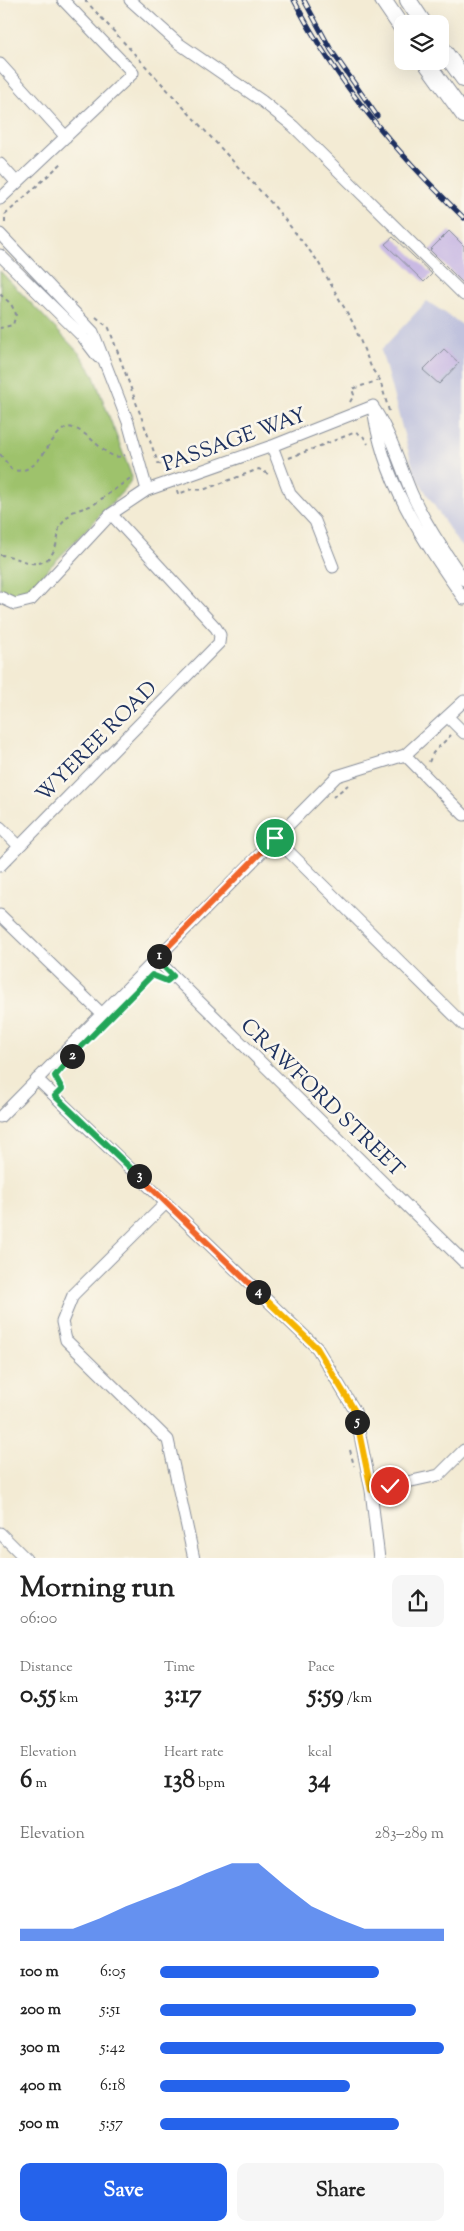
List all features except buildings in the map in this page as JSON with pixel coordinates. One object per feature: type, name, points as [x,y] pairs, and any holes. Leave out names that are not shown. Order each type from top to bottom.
[{"type":"highway","points":[[383,0],[394,16]]},
{"type":"highway","points":[[408,0],[418,15]]},
{"type":"highway","points":[[449,58],[464,79]]},
{"type":"highway","points":[[432,70],[464,115]]},
{"type":"street","points":[[0,199],[133,73],[63,0]]},
{"type":"street","points":[[130,0],[178,43],[262,101],[293,126],[464,296]]},
{"type":"street","points":[[0,64],[66,137]]},
{"type":"street","points":[[0,164],[17,182]]},
{"type":"street","points":[[2,230],[93,332],[105,367],[128,422],[147,490]]},
{"type":"street","points":[[0,255],[82,336],[105,367]]},
{"type":"street","name":"PASSAGE WAY","points":[[0,597],[15,604],[31,600],[111,514],[147,490],[272,446],[373,406],[386,428],[412,495],[435,539],[439,554]]},
{"type":"street","points":[[272,446],[290,494],[297,504],[315,520],[332,567]]},
{"type":"street","name":"WYEREE ROAD","points":[[0,866],[219,644],[220,635],[216,628],[111,514]]},
{"type":"street","points":[[439,554],[464,580]]},
{"type":"street","points":[[439,554],[464,599]]},
{"type":"street","points":[[0,1117],[337,776],[405,755],[464,701]]},
{"type":"street","points":[[448,717],[461,731]]},
{"type":"street","points":[[405,755],[464,815]]},
{"type":"street","points":[[0,827],[19,846]]},
{"type":"street","points":[[275,838],[464,1025]]},
{"type":"street","points":[[0,915],[102,1014]]},
{"type":"street","name":"CRAWFORD STREET","points":[[156,959],[464,1262]]},
{"type":"street","points":[[37,1079],[317,1348],[355,1411],[371,1490],[379,1558]]},
{"type":"street","points":[[166,1203],[73,1295],[62,1322],[66,1340],[168,1440],[194,1558]]},
{"type":"street","points":[[371,1490],[439,1475],[464,1450]]},
{"type":"street","points":[[0,1533],[26,1558]]},
{"type":"path","points":[[85,0],[274,206],[317,260],[353,324],[372,369],[380,380]]},
{"type":"path","points":[[2,230],[6,215],[64,161]]},
{"type":"path","points":[[0,294],[11,304],[16,314],[13,325],[0,328]]},
{"type":"path","points":[[0,454],[8,468],[12,470],[26,469],[37,463],[56,434],[67,427],[87,435],[112,456],[120,458],[128,454]]},
{"type":"path","points":[[0,556],[9,555],[31,563],[43,562],[54,554],[59,527],[72,512],[93,505],[135,475]]},
{"type":"path","points":[[419,769],[429,762],[433,753],[461,731]]},
{"type":"path","points":[[331,797],[353,783]]},
{"type":"path","points":[[350,1448],[353,1466],[366,1465]]},
{"type":"shaded area","points":[[427,301],[464,326],[464,547],[458,543],[415,475],[381,350]]},
{"type":"green space","points":[[0,271],[80,354],[93,374],[132,477],[128,486],[24,594],[14,597],[0,588]]},
{"type":"railway","points":[[294,0],[329,60],[370,116],[415,168],[464,218]]},
{"type":"railway","points":[[304,0],[331,50],[377,116]]},
{"type":"route","points":[[275,838],[156,959],[173,976],[167,981],[152,975],[69,1059],[55,1076],[62,1089],[55,1096],[317,1348],[355,1411],[371,1490],[390,1486]]}]
